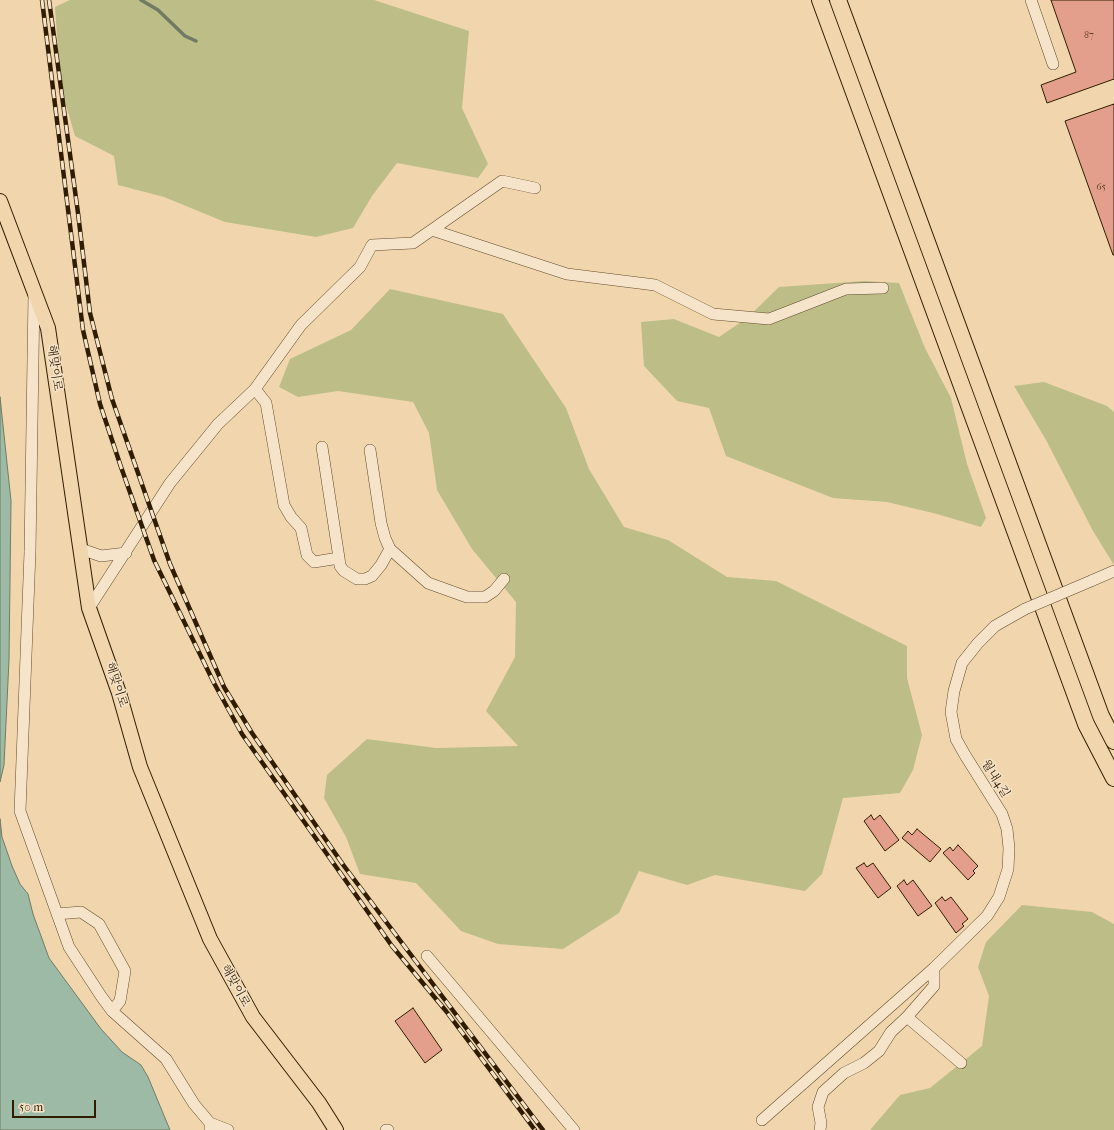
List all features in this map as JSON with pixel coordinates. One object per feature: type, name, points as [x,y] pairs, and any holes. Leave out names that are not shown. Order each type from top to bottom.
[{"type":"highway","points":[[820,0],[1086,724],[1114,778]]},
{"type":"highway","points":[[839,1],[1101,716],[1114,741]]},
{"type":"main road","name":"해맞이로","points":[[0,201],[48,328],[89,608],[119,693],[140,767],[210,939],[253,1017],[319,1104],[336,1130]]},
{"type":"street","points":[[1031,0],[1053,64]]},
{"type":"street","points":[[89,608],[170,483],[218,424],[255,388],[301,325],[360,268],[372,245],[413,243],[502,181],[535,188]]},
{"type":"street","points":[[432,230],[567,274],[654,285],[713,314],[768,319],[846,289],[882,288]]},
{"type":"street","points":[[34,292],[30,560],[20,811],[69,947],[112,1011],[166,1059],[210,1127],[228,1130]]},
{"type":"street","points":[[255,388],[266,403],[284,505],[291,517],[301,528],[307,555],[314,562],[339,558]]},
{"type":"street","points":[[322,447],[340,566],[344,571],[357,579],[365,579],[372,576],[390,549]]},
{"type":"street","points":[[370,450],[381,523],[390,549],[428,583],[467,597],[485,597],[494,591],[504,579]]},
{"type":"street","points":[[81,549],[101,556],[126,553]]},
{"type":"street","name":"월내4길","points":[[762,1120],[934,968],[987,916],[999,897],[1008,869],[1009,848],[1007,829],[1002,814],[956,739],[951,712],[954,691],[962,662],[995,626],[1025,609],[1114,571]]},
{"type":"street","points":[[57,914],[81,912],[99,924],[125,970],[120,1001],[112,1011]]},
{"type":"street","points":[[427,956],[574,1130]]},
{"type":"street","points":[[820,1130],[821,1122],[818,1107],[823,1092],[844,1073],[864,1063],[879,1051],[891,1032],[907,1017],[934,986],[934,968]]},
{"type":"street","points":[[907,1017],[961,1063]]},
{"type":"green space","points":[[70,0],[374,0],[469,31],[462,108],[488,164],[478,178],[397,163],[372,196],[353,228],[316,237],[225,222],[164,197],[118,185],[114,156],[75,136],[66,105],[59,64],[55,7]]},
{"type":"green space","points":[[864,281],[899,283],[925,348],[951,398],[967,464],[986,518],[981,527],[937,514],[887,502],[833,498],[726,456],[709,408],[677,401],[644,366],[641,322],[674,319],[719,337],[747,318],[779,287]]},
{"type":"green space","points":[[390,289],[503,314],[566,408],[589,469],[624,527],[668,540],[727,577],[776,581],[907,646],[907,678],[922,735],[913,770],[900,793],[843,798],[822,874],[805,891],[715,875],[687,885],[639,871],[619,913],[563,949],[498,944],[461,931],[416,883],[360,874],[346,837],[324,798],[327,775],[367,739],[436,748],[518,746],[486,711],[515,657],[516,602],[472,549],[437,490],[429,433],[413,402],[338,391],[298,397],[279,387],[290,359],[351,330]]},
{"type":"green space","points":[[1044,382],[1107,406],[1114,412],[1114,565],[1093,531],[1046,440],[1014,386]]},
{"type":"green space","points":[[1022,905],[1092,912],[1114,924],[1114,1130],[870,1130],[900,1095],[930,1088],[982,1046],[989,996],[978,967],[986,942]]},
{"type":"shaded area","points":[[0,397],[11,501],[9,660],[4,765],[0,782]]},
{"type":"shaded area","points":[[0,819],[2,837],[12,866],[20,884],[28,894],[33,914],[49,958],[101,1029],[122,1052],[141,1065],[148,1077],[170,1130],[0,1130]]},
{"type":"building","points":[[1051,0],[1114,0],[1114,79],[1047,103],[1041,85],[1076,72]]},
{"type":"building","points":[[1114,104],[1114,255],[1113,255],[1065,121]]},
{"type":"building","points":[[871,815],[874,820],[880,815],[899,840],[885,851],[864,821]]},
{"type":"building","points":[[917,829],[941,849],[930,862],[902,838],[908,831],[912,835]]},
{"type":"building","points":[[958,845],[978,866],[973,871],[975,873],[968,880],[943,853],[950,847],[953,851]]},
{"type":"building","points":[[864,863],[867,867],[873,863],[891,888],[878,898],[856,868]]},
{"type":"building","points":[[904,880],[907,885],[913,880],[932,906],[918,916],[897,886]]},
{"type":"building","points":[[942,897],[945,901],[951,897],[968,919],[962,924],[964,926],[956,933],[935,903]]},
{"type":"building","points":[[413,1008],[442,1050],[425,1063],[395,1021]]},
{"type":"waterway","points":[[141,0],[158,10],[185,36],[196,41]]},
{"type":"railway","points":[[42,0],[83,330],[100,404],[154,560],[214,683],[242,734],[392,946],[446,1011],[535,1130]]},
{"type":"railway","points":[[49,0],[90,313],[112,399],[170,564],[224,687],[252,733],[344,866],[543,1130]]}]
